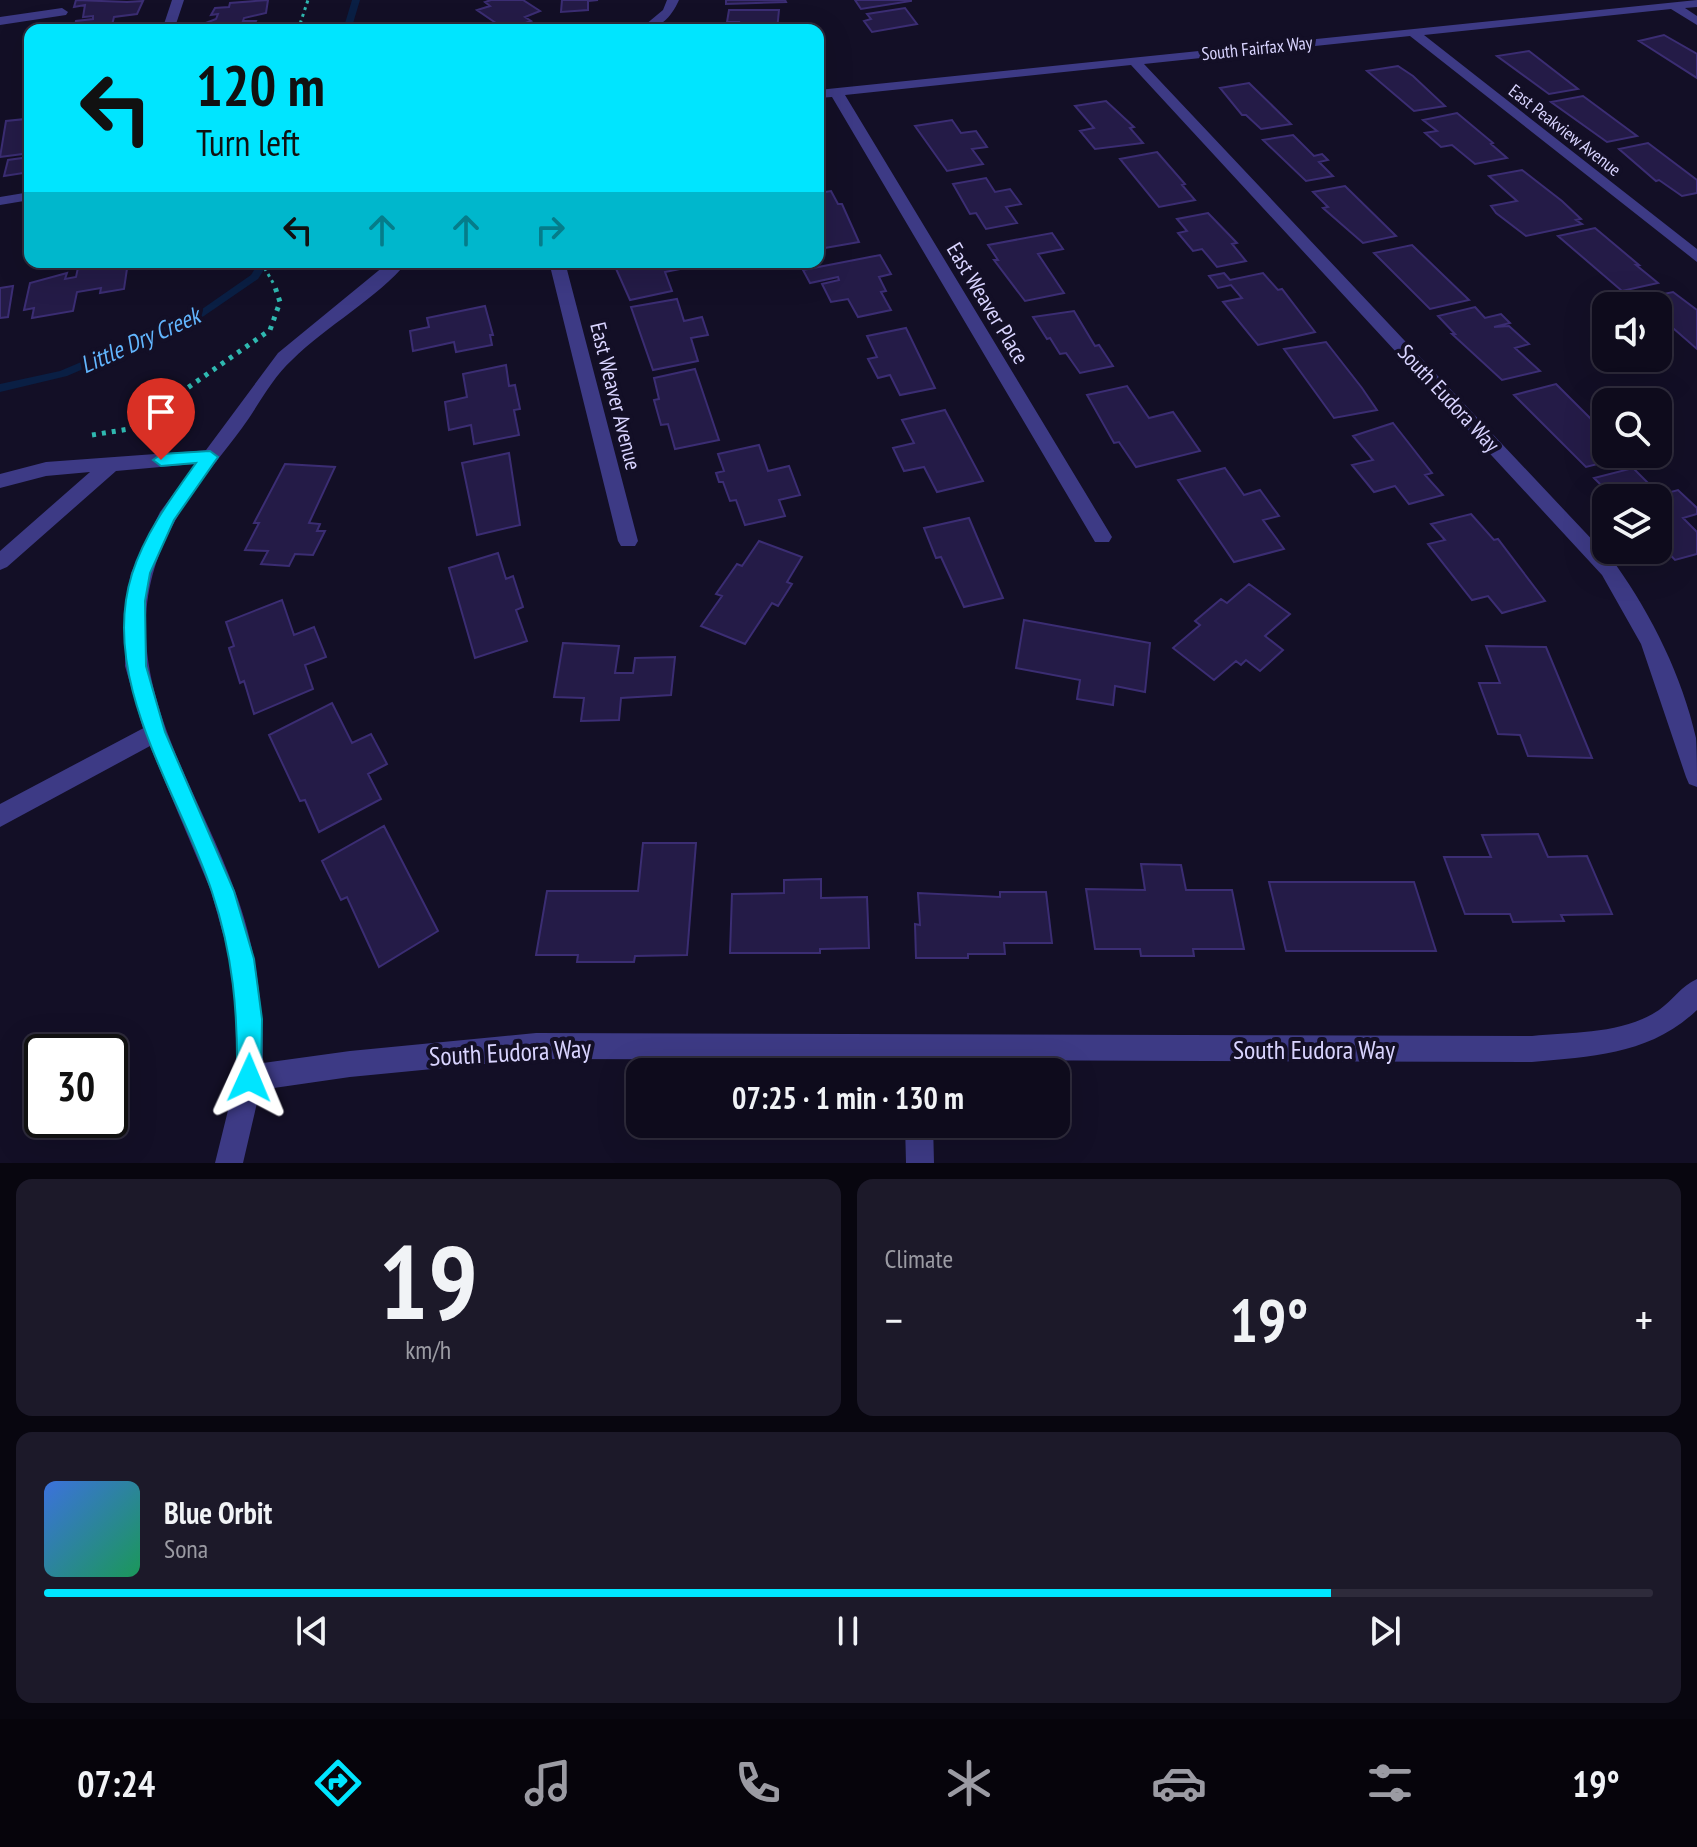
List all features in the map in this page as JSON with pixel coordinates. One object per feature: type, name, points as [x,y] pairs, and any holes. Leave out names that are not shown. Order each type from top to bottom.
[{"type":"street","points":[[170,24],[178,0]]},
{"type":"street","points":[[653,24],[668,12],[673,0]]},
{"type":"street","name":"South Fairfax Way","points":[[824,93],[1697,3]]},
{"type":"street","points":[[1672,5],[1697,21]]},
{"type":"street","points":[[0,21],[62,12]]},
{"type":"street","name":"East Peakview Avenue","points":[[1411,31],[1697,257]]},
{"type":"street","name":"South Eudora Way","points":[[1134,61],[1609,570],[1629,596],[1657,650],[1697,777]]},
{"type":"street","name":"East Weaver Place","points":[[836,92],[1102,537]]},
{"type":"street","points":[[0,201],[24,197]]},
{"type":"street","points":[[229,1163],[249,1078],[250,1019],[243,959],[223,891],[155,732],[136,666],[136,601],[141,573],[167,517],[284,357],[392,268]]},
{"type":"street","name":"East Weaver Avenue","points":[[559,268],[628,541]]},
{"type":"street","points":[[0,481],[46,469],[210,457]]},
{"type":"street","points":[[0,562],[113,463]]},
{"type":"street","points":[[0,816],[155,732]]},
{"type":"street","name":"South Eudora Way","points":[[1028,1058],[1532,1049],[1619,1040],[1667,1020],[1697,992]]},
{"type":"street","name":"South Eudora Way","points":[[249,1078],[350,1064],[536,1046],[862,1058]]},
{"type":"street","points":[[919,1138],[920,1163]]},
{"type":"path","points":[[300,24],[308,0]]},
{"type":"path","points":[[129,429],[270,330],[281,312],[281,299],[264,268]]},
{"type":"building","points":[[76,0],[143,1],[137,14],[114,17],[112,24],[75,24],[76,21],[93,19],[93,16],[83,17],[85,5],[74,7]]},
{"type":"building","points":[[268,0],[266,13],[244,18],[243,21],[256,21],[255,24],[203,24],[216,19],[218,14],[211,15],[215,8],[229,7],[230,3]]},
{"type":"building","points":[[523,0],[540,11],[525,17],[531,21],[523,24],[497,24],[477,10],[490,6],[485,2]]},
{"type":"building","points":[[562,0],[598,0],[588,1],[588,10],[561,12]]},
{"type":"building","points":[[726,0],[785,0],[786,2],[726,4]]},
{"type":"building","points":[[855,0],[911,0],[911,1],[861,9]]},
{"type":"building","points":[[905,8],[917,24],[872,32],[864,21],[871,19],[867,14]]},
{"type":"building","points":[[729,10],[779,10],[778,24],[727,22]]},
{"type":"building","points":[[1664,35],[1697,54],[1697,78],[1639,41]]},
{"type":"building","points":[[1529,51],[1578,89],[1549,94],[1497,56]]},
{"type":"building","points":[[1398,66],[1445,106],[1414,111],[1367,71]]},
{"type":"building","points":[[1249,83],[1291,124],[1261,129],[1242,115],[1220,88]]},
{"type":"building","points":[[1583,96],[1637,136],[1607,142],[1551,102]]},
{"type":"building","points":[[1106,101],[1134,127],[1130,128],[1143,143],[1095,149],[1080,131],[1094,128],[1075,106]]},
{"type":"building","points":[[1457,113],[1507,158],[1475,164],[1452,145],[1441,147],[1425,133],[1437,131],[1423,120]]},
{"type":"building","points":[[24,119],[24,154],[0,157],[6,121]]},
{"type":"building","points":[[952,120],[961,133],[976,131],[987,147],[972,149],[983,164],[947,171],[915,126]]},
{"type":"building","points":[[1293,135],[1314,156],[1322,154],[1328,160],[1319,162],[1333,176],[1306,181],[1263,140]]},
{"type":"building","points":[[1648,143],[1697,180],[1697,193],[1682,196],[1656,181],[1619,149]]},
{"type":"building","points":[[1157,152],[1195,200],[1159,207],[1120,159]]},
{"type":"building","points":[[24,158],[24,173],[4,176],[8,160]]},
{"type":"building","points":[[1522,170],[1562,201],[1581,219],[1576,220],[1582,224],[1526,236],[1496,213],[1491,206],[1517,201],[1489,176]]},
{"type":"building","points":[[986,178],[995,192],[1010,189],[1021,204],[1006,207],[1017,223],[986,229],[976,213],[970,214],[953,184]]},
{"type":"building","points":[[1345,186],[1396,236],[1363,243],[1323,208],[1328,207],[1313,192]]},
{"type":"building","points":[[831,191],[838,204],[842,204],[859,242],[824,248],[824,192]]},
{"type":"building","points":[[1208,213],[1237,243],[1232,244],[1246,261],[1217,267],[1202,249],[1193,251],[1178,233],[1187,231],[1177,219]]},
{"type":"building","points":[[1595,228],[1658,283],[1622,291],[1558,236]]},
{"type":"building","points":[[1052,233],[1063,249],[1038,254],[1064,293],[1025,301],[994,260],[998,260],[988,245]]},
{"type":"building","points":[[1412,245],[1469,300],[1430,309],[1374,253]]},
{"type":"building","points":[[880,255],[891,274],[879,277],[886,291],[881,292],[891,310],[858,317],[848,299],[831,302],[822,284],[839,280],[838,277],[810,283],[803,270]]},
{"type":"building","points":[[78,268],[127,268],[124,289],[100,293],[101,288],[77,292],[73,311],[32,318],[34,308],[24,310],[30,283],[67,273],[65,279],[76,277]]},
{"type":"building","points":[[616,268],[680,268],[665,272],[672,291],[630,300]]},
{"type":"building","points":[[1224,273],[1230,280],[1263,273],[1278,290],[1282,289],[1315,332],[1258,345],[1223,302],[1242,298],[1231,285],[1218,288],[1209,276]]},
{"type":"building","points":[[13,286],[8,317],[0,318],[0,288]]},
{"type":"building","points":[[1672,292],[1697,310],[1697,349],[1672,327]]},
{"type":"building","points":[[677,299],[684,321],[702,317],[708,335],[691,338],[698,361],[653,370],[631,307]]},
{"type":"building","points":[[485,306],[493,335],[490,335],[492,345],[456,352],[454,342],[413,351],[410,331],[429,327],[427,318]]},
{"type":"building","points":[[1475,307],[1485,318],[1501,314],[1510,323],[1494,327],[1509,326],[1529,344],[1515,348],[1540,371],[1502,380],[1452,334],[1455,334],[1438,316]]},
{"type":"building","points":[[1074,311],[1095,346],[1099,345],[1113,366],[1080,373],[1066,353],[1060,354],[1050,338],[1047,339],[1033,317]]},
{"type":"building","points":[[906,328],[935,388],[900,395],[890,375],[878,378],[868,359],[877,357],[867,336]]},
{"type":"building","points":[[1326,342],[1377,410],[1334,418],[1284,349]]},
{"type":"building","points":[[506,365],[509,386],[515,385],[520,409],[514,410],[519,435],[474,444],[471,425],[449,430],[445,402],[467,397],[463,374]]},
{"type":"building","points":[[695,369],[719,440],[675,449],[668,424],[661,425],[654,400],[659,399],[654,378]]},
{"type":"building","points":[[1556,384],[1592,420],[1592,465],[1586,467],[1514,395]]},
{"type":"building","points":[[1127,386],[1149,418],[1173,412],[1200,451],[1136,467],[1119,442],[1114,443],[1087,395]]},
{"type":"building","points":[[945,410],[983,481],[937,492],[924,467],[904,471],[893,448],[914,443],[902,420]]},
{"type":"building","points":[[1393,423],[1432,473],[1425,475],[1443,495],[1409,504],[1395,486],[1374,492],[1352,465],[1373,460],[1353,436]]},
{"type":"building","points":[[759,445],[768,471],[789,466],[800,495],[779,500],[785,516],[745,525],[736,500],[730,501],[723,482],[719,482],[716,473],[724,471],[718,454]]},
{"type":"building","points":[[509,453],[520,525],[477,535],[462,463]]},
{"type":"building","points":[[285,464],[335,467],[309,523],[320,524],[317,531],[325,531],[313,555],[295,554],[289,566],[261,564],[268,551],[245,550],[259,523],[254,523]]},
{"type":"building","points":[[1225,468],[1244,495],[1260,490],[1279,516],[1263,520],[1284,549],[1234,562],[1178,480]]},
{"type":"building","points":[[1633,468],[1649,484],[1600,484],[1594,478]]},
{"type":"building","points":[[1678,490],[1697,508],[1697,514],[1683,518],[1697,532],[1697,554],[1675,560],[1672,557],[1672,492]]},
{"type":"building","points":[[1471,514],[1494,540],[1498,539],[1545,601],[1502,613],[1488,596],[1472,600],[1428,544],[1445,540],[1431,524]]},
{"type":"building","points":[[969,518],[1003,598],[964,607],[941,557],[936,558],[924,528]]},
{"type":"building","points":[[759,541],[802,557],[787,582],[792,584],[778,606],[772,603],[745,644],[701,626],[722,596],[716,594],[737,564],[742,566]]},
{"type":"building","points":[[498,553],[506,579],[513,576],[523,607],[516,610],[527,641],[475,658],[449,568]]},
{"type":"building","points":[[1249,584],[1290,614],[1265,636],[1283,650],[1260,671],[1246,660],[1241,665],[1236,661],[1214,680],[1173,648],[1200,625],[1195,621],[1221,599],[1227,603]]},
{"type":"building","points":[[282,600],[294,635],[314,627],[326,657],[305,665],[313,689],[254,714],[229,648],[234,646],[226,622]]},
{"type":"building","points":[[1024,620],[1150,643],[1145,692],[1115,686],[1113,705],[1077,699],[1080,680],[1016,668]]},
{"type":"building","points":[[563,643],[619,646],[615,673],[633,673],[635,658],[675,657],[671,695],[621,698],[619,720],[581,721],[584,698],[554,697]]},
{"type":"building","points":[[1486,646],[1546,647],[1592,758],[1528,756],[1520,735],[1498,734],[1479,683],[1500,683]]},
{"type":"building","points":[[332,703],[352,743],[371,734],[387,764],[368,774],[381,799],[319,832],[305,800],[300,801],[269,735]]},
{"type":"building","points":[[384,826],[438,931],[379,967],[347,897],[341,900],[322,861]]},
{"type":"building","points":[[1538,834],[1548,857],[1587,856],[1612,914],[1561,915],[1564,921],[1513,922],[1510,914],[1465,914],[1444,857],[1491,857],[1482,835]]},
{"type":"building","points":[[643,843],[696,843],[687,955],[635,956],[634,962],[577,962],[578,955],[536,955],[547,891],[638,891]]},
{"type":"building","points":[[1141,864],[1181,865],[1186,890],[1232,890],[1244,949],[1193,949],[1194,956],[1141,956],[1140,949],[1095,949],[1086,889],[1145,890]]},
{"type":"building","points":[[821,879],[821,898],[867,897],[869,948],[820,949],[820,953],[730,953],[732,894],[784,893],[784,880]]},
{"type":"building","points":[[1269,882],[1414,882],[1436,951],[1286,951]]},
{"type":"building","points":[[1000,892],[1046,892],[1052,943],[1004,943],[1005,954],[916,958],[915,924],[920,925],[918,893],[1000,897]]},
{"type":"waterway","name":"Little Dry Creek","points":[[349,24],[356,0]]},
{"type":"waterway","name":"Little Dry Creek","points":[[0,388],[63,374],[198,316],[255,277],[260,268]]},
{"type":"route","points":[[161,460],[210,457],[167,517],[141,573],[136,601],[136,666],[155,732],[223,891],[243,959],[250,1019],[249,1078]]}]
